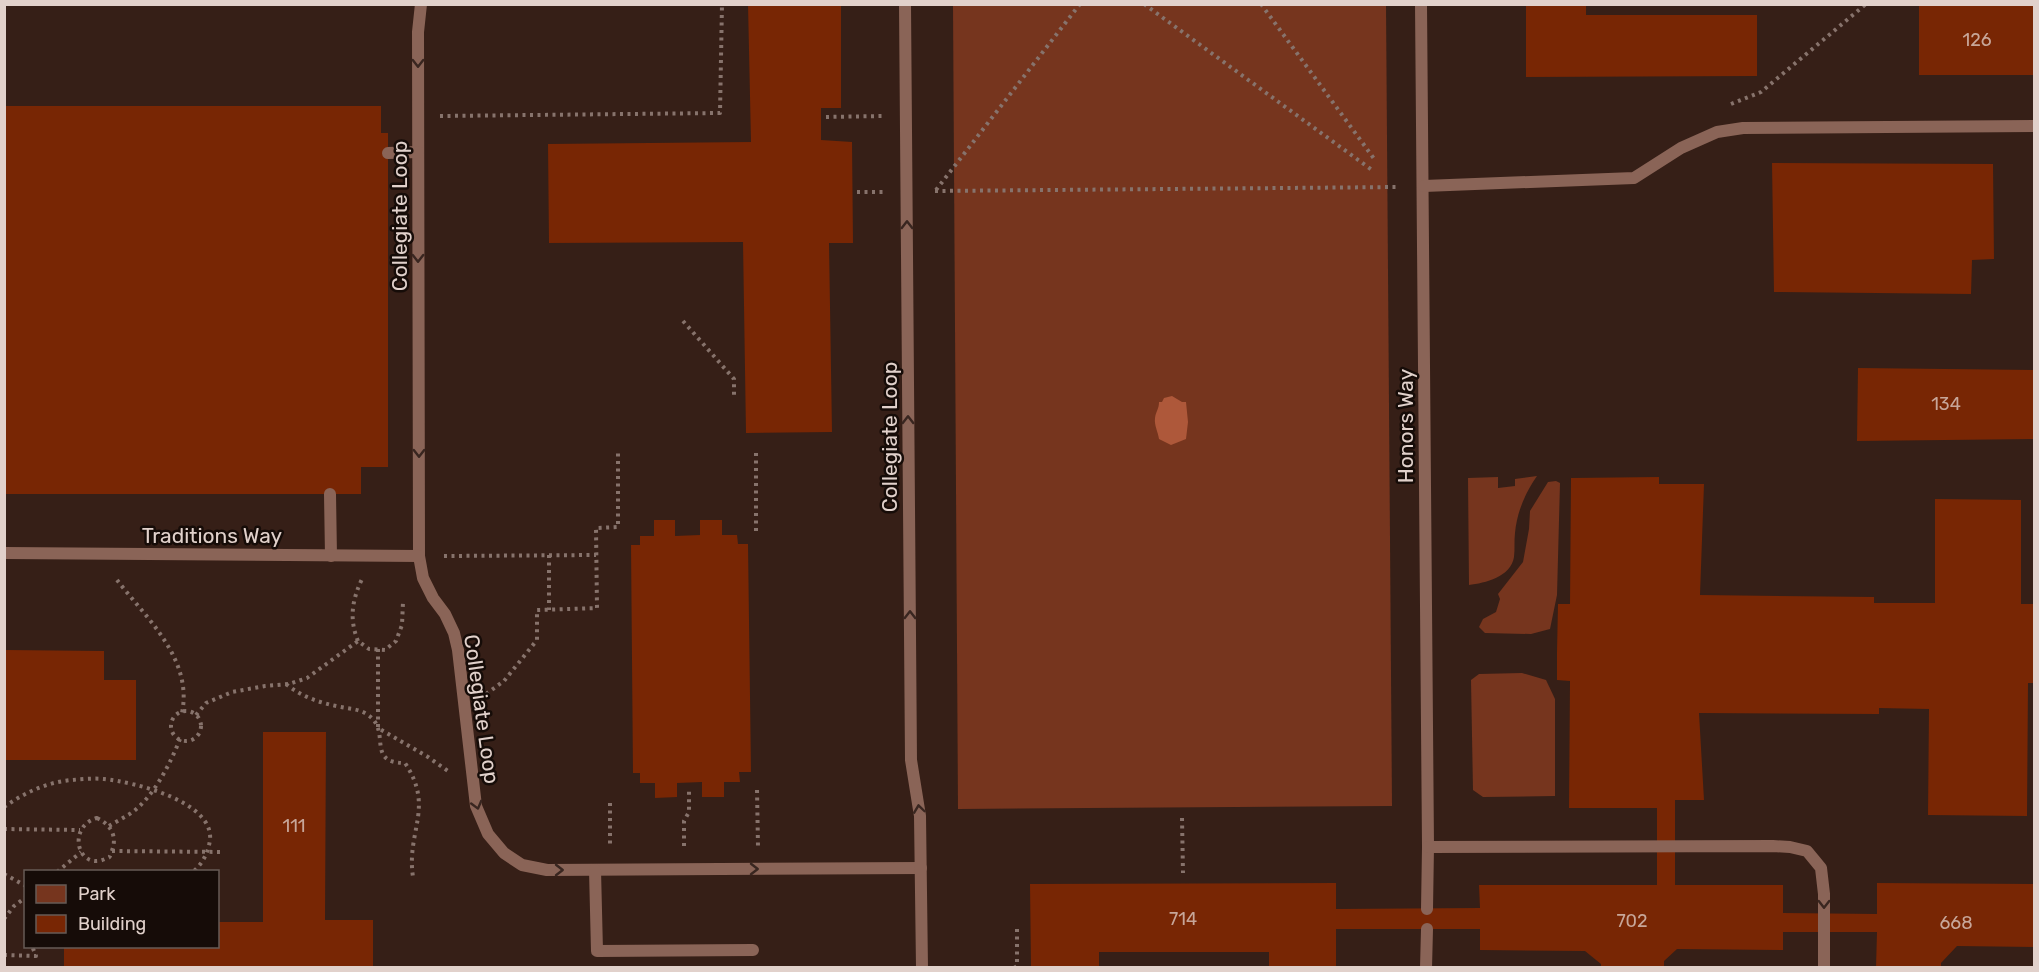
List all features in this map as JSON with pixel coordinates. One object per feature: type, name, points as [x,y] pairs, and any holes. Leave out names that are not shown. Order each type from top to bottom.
[{"type":"lane","name":"Collegiate Loop","points":[[421,4],[418,32],[419,556],[423,578],[454,633],[458,650],[476,806],[488,834],[504,854],[522,865],[547,870],[921,868]]},
{"type":"lane","name":"Collegiate Loop","points":[[905,4],[911,760],[920,816],[922,968]]},
{"type":"lane","name":"Honors Way","points":[[1421,4],[1427,909]]},
{"type":"lane","points":[[1424,186],[1634,178],[1681,148],[1717,132],[1743,128],[2034,126]]},
{"type":"lane","points":[[388,153],[418,152]]},
{"type":"lane","points":[[330,494],[331,556]]},
{"type":"lane","name":"Traditions Way","points":[[4,553],[419,556]]},
{"type":"lane","points":[[1428,847],[1773,846],[1807,851],[1821,868],[1824,894],[1824,968]]},
{"type":"lane","points":[[595,870],[597,951],[753,950]]},
{"type":"lane","points":[[1426,968],[1427,929]]},
{"type":"path","points":[[418,116],[720,113],[722,4]]},
{"type":"path","points":[[1080,4],[935,191],[1424,186]]},
{"type":"path","points":[[1144,4],[1372,170]]},
{"type":"path","points":[[1261,4],[1375,160]]},
{"type":"path","points":[[1721,108],[1761,92],[1866,4]]},
{"type":"path","points":[[826,117],[891,116]]},
{"type":"path","points":[[857,192],[891,191]]},
{"type":"path","points":[[683,321],[734,379],[734,398]]},
{"type":"path","points":[[484,696],[504,681],[537,640],[537,610],[597,608],[596,528],[618,528],[618,451]]},
{"type":"path","points":[[756,453],[756,533]]},
{"type":"path","points":[[549,555],[549,610]]},
{"type":"path","points":[[443,556],[596,555]]},
{"type":"path","points":[[363,578],[356,591],[351,612],[353,629],[358,641],[369,649],[385,650],[396,641],[402,625],[403,602]]},
{"type":"path","points":[[117,580],[153,622],[174,657],[184,683],[182,712]]},
{"type":"path","points":[[196,715],[206,703],[232,692],[285,684],[307,678],[358,641]]},
{"type":"path","points":[[378,649],[378,728],[381,752],[393,764],[405,764],[412,774],[419,794],[420,806],[411,861],[413,877]]},
{"type":"path","points":[[285,684],[298,694],[325,704],[358,710],[367,714],[375,720],[378,728],[450,772]]},
{"type":"path","points":[[187,711],[196,715],[201,723],[197,736],[189,741],[176,736],[172,727],[174,718],[182,712],[187,711]]},
{"type":"path","points":[[108,826],[134,812],[162,776],[180,739]]},
{"type":"path","points":[[4,807],[18,797],[42,787],[70,780],[102,779],[152,789],[192,808],[205,820],[210,834],[208,852],[194,870]]},
{"type":"path","points":[[685,851],[684,821],[689,812],[688,788]]},
{"type":"path","points":[[757,790],[758,849]]},
{"type":"path","points":[[610,803],[610,851]]},
{"type":"path","points":[[4,829],[80,830],[89,821],[97,818],[111,829],[114,839],[109,857],[99,862],[88,860],[81,852],[80,830]]},
{"type":"path","points":[[1182,818],[1183,873]]},
{"type":"path","points":[[112,851],[224,852]]},
{"type":"path","points":[[59,870],[81,852]]},
{"type":"path","points":[[4,874],[24,885]]},
{"type":"path","points":[[4,919],[14,906],[24,898]]},
{"type":"path","points":[[1014,968],[1017,966],[1017,928]]},
{"type":"path","points":[[4,955],[36,956],[33,948]]},
{"type":"green space","points":[[953,5],[1386,5],[1392,806],[958,809]]},
{"type":"green space","points":[[1537,476],[1520,510],[1512,564],[1508,570],[1496,578],[1469,585],[1468,478],[1498,477],[1498,488],[1515,486],[1515,479]]},
{"type":"green space","points":[[1548,482],[1560,483],[1557,595],[1550,629],[1531,634],[1485,633],[1479,627],[1483,619],[1496,612],[1500,599],[1498,594],[1523,562],[1530,511]]},
{"type":"green space","points":[[1522,673],[1546,680],[1555,699],[1555,796],[1483,797],[1473,790],[1471,680],[1479,674]]},
{"type":"shaded area","points":[[1172,396],[1186,402],[1188,422],[1186,439],[1171,445],[1159,439],[1155,416],[1159,402]]},
{"type":"building","points":[[748,4],[841,4],[841,108],[821,108],[821,140],[852,142],[853,243],[829,243],[832,432],[746,433],[743,242],[549,243],[548,144],[751,142]]},
{"type":"building","points":[[1526,4],[1586,4],[1586,15],[1757,15],[1757,76],[1526,77]]},
{"type":"building","points":[[1919,4],[2034,4],[2034,75],[1919,75]]},
{"type":"building","points":[[4,106],[381,106],[381,133],[388,133],[388,467],[361,467],[361,494],[4,494]]},
{"type":"building","points":[[1772,163],[1993,164],[1994,259],[1972,260],[1971,294],[1774,292]]},
{"type":"building","points":[[1858,368],[2034,370],[2034,439],[1857,441]]},
{"type":"building","points":[[1659,477],[1659,484],[1704,484],[1700,595],[1874,597],[1874,603],[1935,603],[1935,499],[2021,500],[2021,604],[2034,604],[2034,683],[2028,683],[2027,816],[1928,815],[1929,709],[1879,708],[1879,714],[1699,713],[1704,800],[1675,800],[1675,885],[1783,885],[1783,913],[1877,914],[1877,883],[2034,884],[2034,947],[1957,946],[1941,963],[1941,968],[1876,968],[1877,932],[1783,932],[1783,950],[1677,949],[1664,961],[1664,968],[1601,968],[1601,964],[1585,951],[1480,950],[1480,929],[1336,929],[1336,968],[1269,968],[1269,952],[1099,952],[1099,968],[1031,968],[1030,884],[1336,883],[1336,909],[1480,908],[1479,885],[1657,885],[1657,808],[1569,808],[1570,681],[1557,680],[1557,652],[1558,604],[1570,604],[1571,478]]},
{"type":"building","points":[[654,520],[675,520],[675,536],[700,535],[700,520],[722,520],[722,535],[737,535],[738,544],[748,544],[751,772],[739,772],[740,782],[724,782],[724,797],[702,797],[702,782],[677,783],[677,797],[655,798],[655,783],[640,783],[640,773],[633,773],[631,545],[640,545],[640,536],[654,536]]},
{"type":"building","points":[[6,650],[104,651],[104,680],[136,680],[136,760],[4,760]]},
{"type":"building","points":[[263,732],[326,732],[325,920],[373,920],[373,968],[64,968],[64,948],[219,948],[219,922],[263,922]]}]
